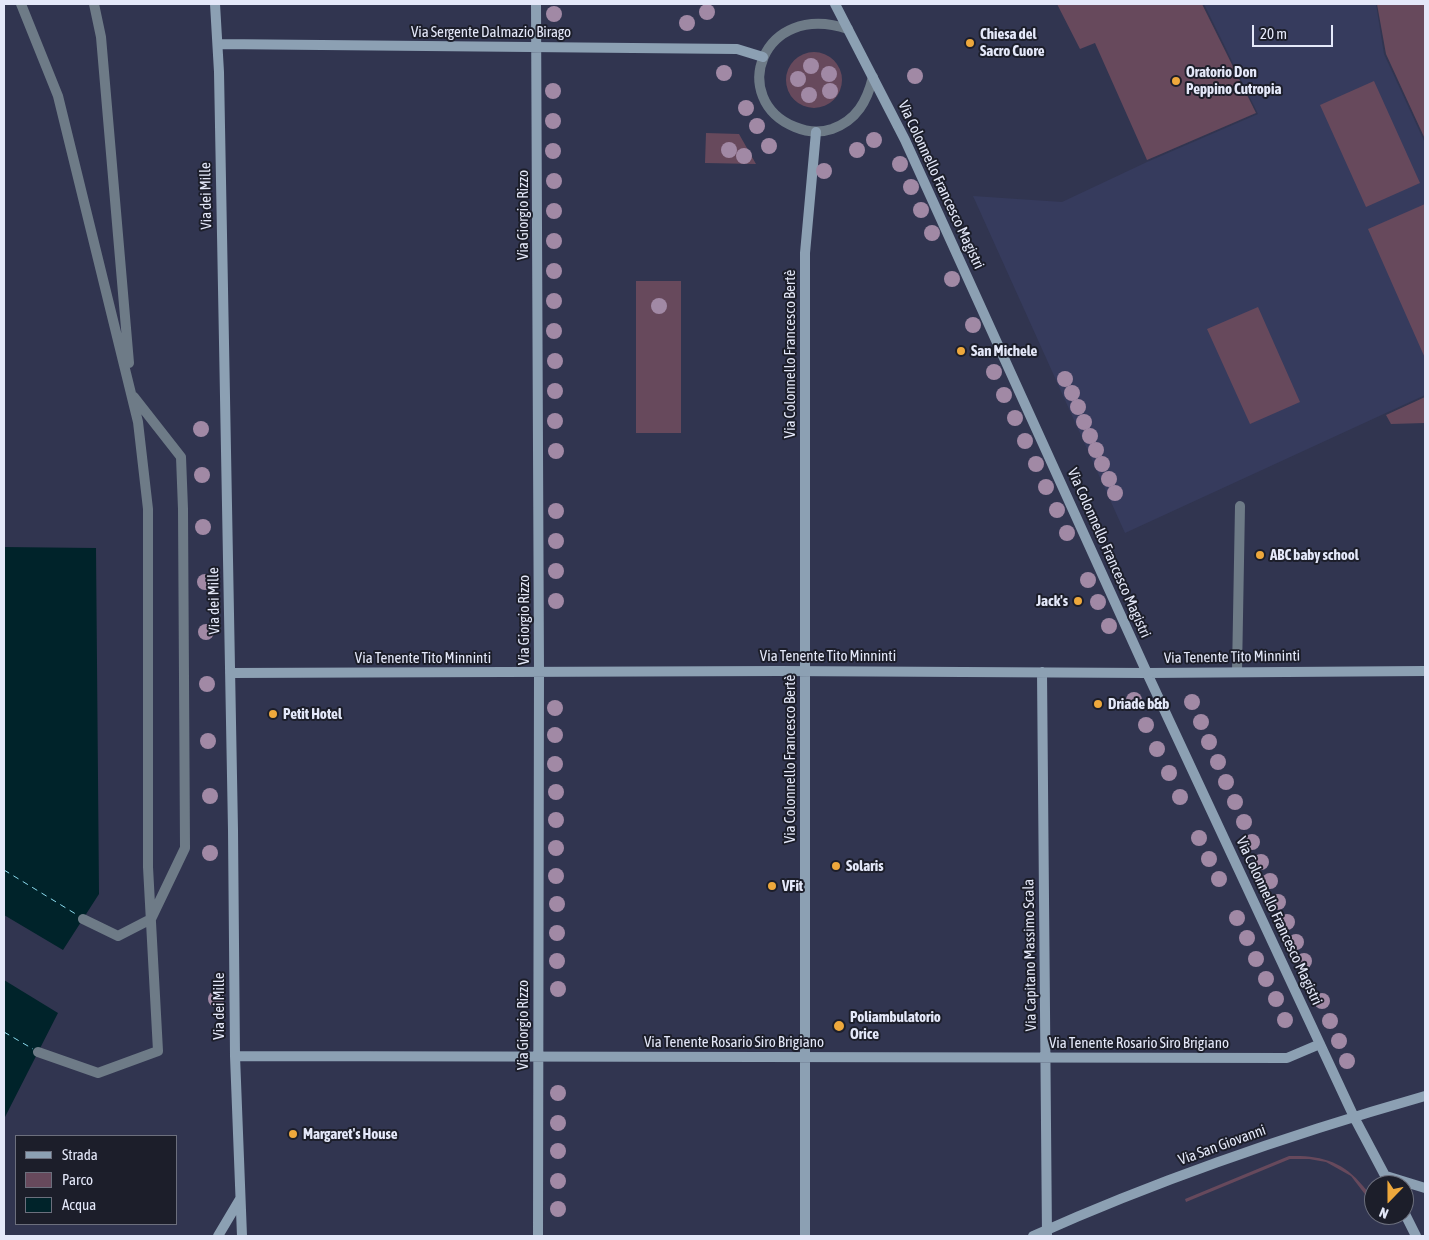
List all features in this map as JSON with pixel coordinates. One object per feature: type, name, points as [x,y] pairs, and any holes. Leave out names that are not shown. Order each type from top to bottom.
[{"type":"street","points":[[21,4],[58,96],[138,422],[148,509],[148,868],[158,1051],[98,1073],[38,1052]]},
{"type":"street","points":[[83,919],[118,936],[151,919],[185,848],[181,458],[132,394],[101,37],[94,4]]},
{"type":"street","name":"Via dei Mille","points":[[215,4],[218,44],[230,673],[234,1056],[242,1236]]},
{"type":"street","name":"Via Giorgio Rizzo","points":[[536,4],[539,672],[538,1236]]},
{"type":"street","name":"Via Colonnello Francesco Magistri","points":[[835,4],[909,149],[1147,673],[1354,1117],[1385,1175]]},
{"type":"street","points":[[848,29],[824,21],[800,22],[784,30],[775,38],[763,57],[760,81],[767,103],[777,116],[788,124],[802,130],[816,132],[838,127],[854,116],[869,93],[873,78]]},
{"type":"street","name":"Via Sergente Dalmazio Birago","points":[[218,44],[737,49],[763,57]]},
{"type":"street","name":"Via Colonnello Francesco Bertè","points":[[805,1236],[806,253],[816,132]]},
{"type":"street","points":[[1237,672],[1240,506]]},
{"type":"street","name":"Via Tenente Tito Minninti","points":[[230,673],[805,671],[1147,673],[1425,671]]},
{"type":"street","name":"Via Capitano Massimo Scala","points":[[1042,672],[1047,1233]]},
{"type":"street","name":"Via Tenente Rosario Siro Brigiano","points":[[234,1056],[1288,1058],[1320,1044]]},
{"type":"street","name":"Via San Giovanni","points":[[1033,1236],[1047,1233],[1199,1168],[1354,1117],[1425,1096]]},
{"type":"street","points":[[218,1236],[240,1198]]},
{"type":"shaded area","points":[[1204,4],[1376,4],[1384,54],[1425,143],[1425,395],[1125,533],[973,196],[1062,202],[1147,162],[1258,114]]},
{"type":"green space","name":"Oratorio Don Peppino Cutropia","points":[[1057,4],[1202,4],[1256,113],[1147,160],[1095,43],[1080,49]]},
{"type":"green space","points":[[1377,4],[1425,4],[1425,139],[1386,54]]},
{"type":"green space","points":[[814,52],[825,54],[834,60],[840,69],[842,80],[840,91],[834,100],[825,106],[814,108],[803,106],[794,100],[788,91],[786,80],[788,69],[794,60],[803,54]]},
{"type":"green space","points":[[1374,81],[1420,183],[1366,207],[1320,105]]},
{"type":"green space","points":[[706,133],[739,134],[756,164],[705,163]]},
{"type":"green space","points":[[1425,204],[1425,358],[1368,229]]},
{"type":"green space","points":[[636,281],[681,281],[681,433],[636,433]]},
{"type":"green space","points":[[1258,307],[1300,402],[1250,424],[1207,329]]},
{"type":"green space","points":[[1425,397],[1425,423],[1391,424],[1386,415]]},
{"type":"green space","points":[[1289,1156],[1321,1158],[1330,1161],[1355,1177],[1364,1187],[1364,1193],[1351,1176],[1326,1162],[1309,1159],[1290,1159],[1186,1202],[1185,1199]]},
{"type":"water","points":[[4,547],[96,548],[99,894],[63,950],[4,915]]},
{"type":"water","points":[[4,980],[58,1013],[4,1119]]},
{"type":"ferry route","points":[[4,870],[79,916]]},
{"type":"ferry route","points":[[4,1032],[33,1049]]},
{"type":"place","name":"Chiesa del Sacro Cuore","points":[[970,43]]},
{"type":"place","name":"Oratorio Don Peppino Cutropia","points":[[1176,81]]},
{"type":"place","name":"San Michele","points":[[961,351]]},
{"type":"place","name":"ABC baby school","points":[[1260,555]]},
{"type":"place","name":"Jack's","points":[[1078,601]]},
{"type":"place","name":"Driade b&b","points":[[1098,704]]},
{"type":"place","name":"Petit Hotel","points":[[273,714]]},
{"type":"place","name":"Solaris","points":[[836,866]]},
{"type":"place","name":"VFit","points":[[772,886]]},
{"type":"place","name":"Poliambulatorio Orice","points":[[839,1026]]},
{"type":"place","name":"Margaret's House","points":[[293,1134]]}]
